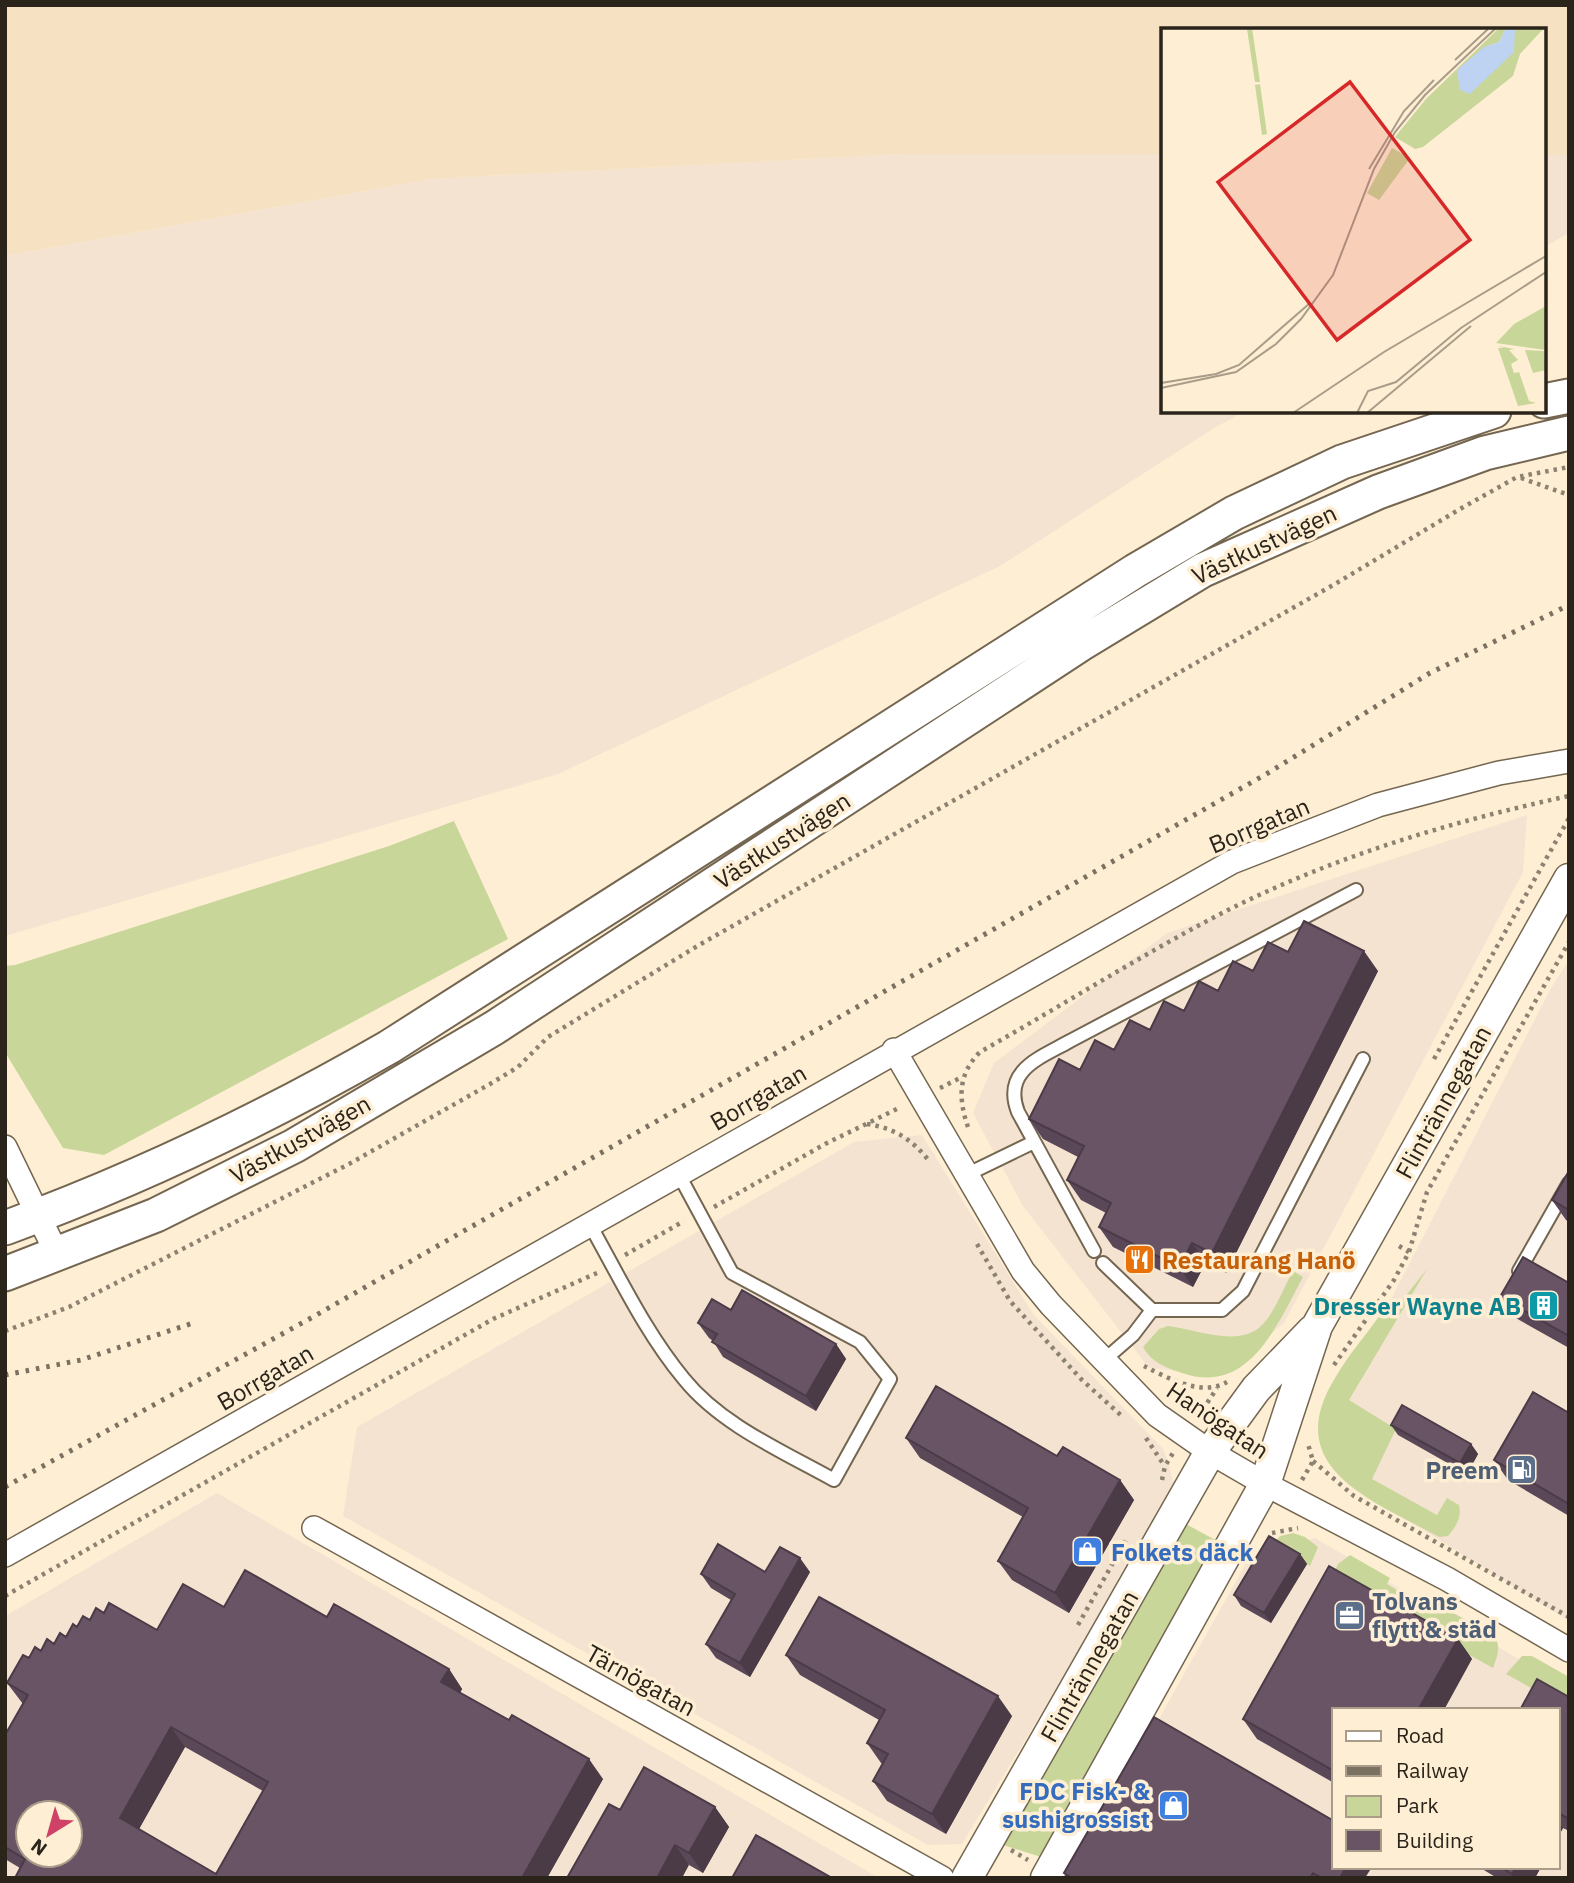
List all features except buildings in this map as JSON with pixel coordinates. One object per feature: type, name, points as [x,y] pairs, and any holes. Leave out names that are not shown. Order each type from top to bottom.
[{"type":"main road","points":[[1546,401],[1569,396]]},
{"type":"main road","name":"Västkustvägen","points":[[5,1228],[209,1141],[319,1087],[377,1054],[1135,571],[1234,513],[1342,462],[1488,413]]},
{"type":"main road","name":"Västkustvägen","points":[[5,1274],[156,1215],[294,1146],[482,1034],[1081,644],[1203,570],[1378,492],[1485,453],[1569,433]]},
{"type":"street","name":"Borrgatan","points":[[5,1555],[894,1050],[1232,862],[1378,805],[1499,773],[1569,761]]},
{"type":"street","name":"Flintrännegatan","points":[[1046,1878],[1265,1484],[1317,1326],[1569,880]]},
{"type":"street","name":"Hanögatan","points":[[894,1050],[978,1170],[1023,1271],[1112,1354],[1157,1415],[1210,1452],[1265,1484],[1447,1579],[1569,1650]]},
{"type":"street","points":[[5,1147],[57,1254]]},
{"type":"street","name":"Flintrännegatan","points":[[967,1878],[1210,1452],[1256,1390],[1317,1326]]},
{"type":"street","name":"Tärnögatan","points":[[314,1528],[942,1878]]},
{"type":"lane","points":[[1094,1251],[1034,1142],[1012,1095],[1017,1078],[1030,1064],[1356,890]]},
{"type":"lane","points":[[1103,1263],[1152,1310],[1222,1310],[1243,1291],[1363,1059]]},
{"type":"lane","points":[[978,1170],[1034,1142]]},
{"type":"lane","points":[[589,1223],[637,1310],[685,1381],[733,1423],[834,1480],[890,1379],[860,1342],[732,1273],[678,1172]]},
{"type":"lane","points":[[1511,1284],[1569,1183]]},
{"type":"lane","points":[[1112,1354],[1152,1310]]},
{"type":"path","points":[[5,1331],[69,1307],[349,1164],[499,1078],[564,1026],[699,945],[1335,584],[1517,477],[1569,467]]},
{"type":"path","points":[[1517,477],[1569,495]]},
{"type":"path","points":[[978,1170],[961,1091],[962,1077],[980,1052],[1208,920],[1275,889],[1405,838],[1505,810],[1569,796]]},
{"type":"path","points":[[1433,1060],[1569,818]]},
{"type":"path","points":[[1331,1369],[1376,1308],[1409,1252],[1427,1192],[1569,942]]},
{"type":"path","points":[[5,1596],[494,1319],[569,1288],[866,1124]]},
{"type":"path","points":[[1399,1246],[1409,1252]]},
{"type":"path","points":[[1112,1354],[1178,1383],[1217,1388],[1236,1378]]},
{"type":"path","points":[[1313,1461],[1354,1496],[1569,1617]]},
{"type":"shaded area","points":[[5,5],[1569,5],[1569,155],[1546,155],[1546,28],[1161,28],[1161,154],[904,154],[432,179],[5,256]]},
{"type":"shaded area","points":[[904,154],[1161,154],[1161,413],[1242,413],[1214,428],[1000,566],[558,774],[5,936],[5,256],[432,179]]},
{"type":"shaded area","points":[[1546,155],[1569,155],[1569,233],[1546,246]]},
{"type":"shaded area","points":[[1527,815],[1523,872],[1284,1323],[1222,1375],[1149,1368],[1023,1206],[973,1113],[994,1063],[1167,933]]},
{"type":"shaded area","points":[[1569,960],[1569,1621],[1383,1505],[1328,1436],[1364,1352],[1550,990]]},
{"type":"shaded area","points":[[922,1135],[1033,1314],[1164,1450],[1176,1491],[962,1844],[928,1845],[343,1516],[357,1427],[854,1142]]},
{"type":"shaded area","points":[[217,1493],[879,1878],[5,1878],[5,1616]]},
{"type":"shaded area","points":[[1315,1538],[1569,1689],[1569,1878],[1070,1878],[1249,1558]]},
{"type":"green space","points":[[454,821],[508,939],[104,1155],[63,1148],[5,1052],[5,966],[389,846]]},
{"type":"green space","points":[[1427,1269],[1349,1400],[1396,1429],[1372,1479],[1437,1515],[1447,1498],[1459,1505],[1460,1514],[1456,1525],[1448,1536],[1439,1537],[1387,1510],[1342,1478],[1326,1459],[1318,1436],[1321,1409],[1341,1368],[1390,1299],[1400,1303]]},
{"type":"green space","points":[[1293,1271],[1303,1277],[1271,1335],[1243,1365],[1226,1374],[1205,1377],[1182,1373],[1165,1367],[1143,1347],[1159,1329],[1168,1326],[1217,1336],[1242,1335],[1253,1331],[1263,1324],[1271,1312]]},
{"type":"green space","points":[[1184,1523],[1219,1542],[1044,1858],[1000,1844]]},
{"type":"green space","points":[[1293,1533],[1305,1537],[1318,1547],[1310,1566],[1273,1544],[1280,1536]]},
{"type":"green space","points":[[1350,1555],[1390,1578],[1387,1584],[1418,1603],[1422,1597],[1492,1633],[1498,1646],[1493,1668],[1331,1578],[1338,1564]]},
{"type":"green space","points":[[1522,1656],[1532,1656],[1569,1677],[1569,1709],[1506,1674]]},
{"type":"railway","points":[[5,1487],[311,1318],[1268,773],[1430,673],[1569,605]]},
{"type":"railway","points":[[5,1375],[81,1360],[196,1322]]},
{"type":"place","name":"Restaurang Hanö","points":[[1139,1260]]},
{"type":"place","name":"Dresser Wayne AB","points":[[1544,1306]]},
{"type":"place","name":"Preem","points":[[1522,1470]]},
{"type":"place","name":"Folkets däck","points":[[1088,1552]]},
{"type":"place","name":"Tolvans flytt & städ","points":[[1349,1615]]},
{"type":"place","name":"FDC Fisk- & sushigrossist","points":[[1173,1805]]}]
